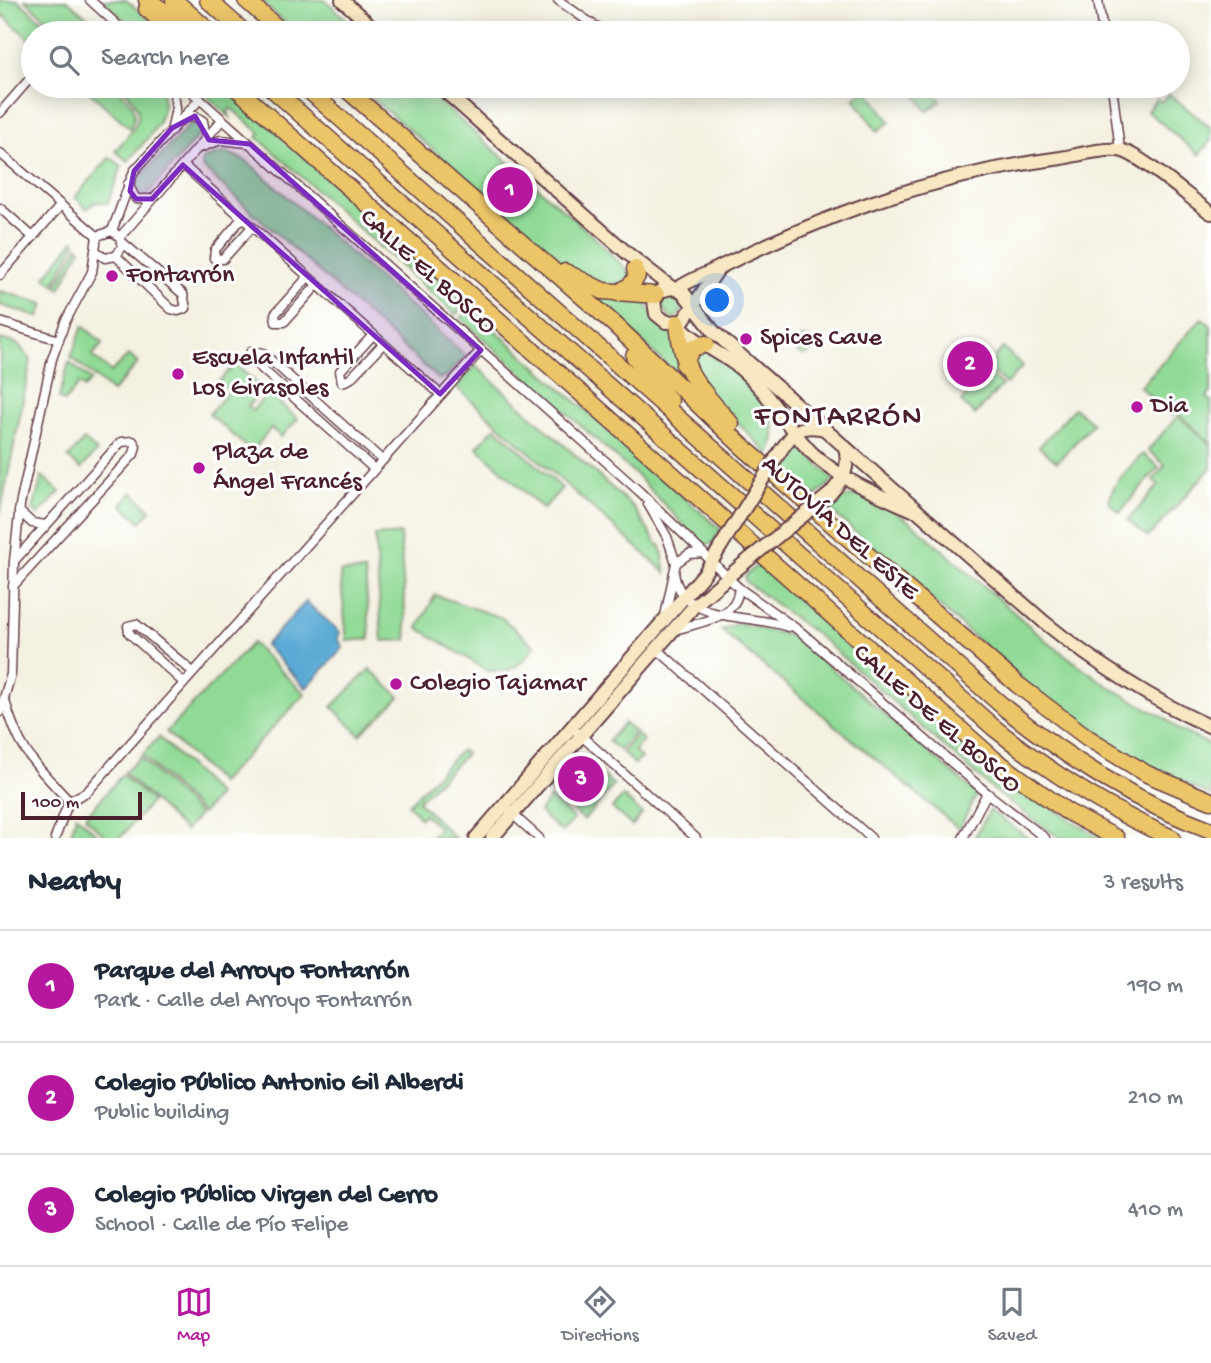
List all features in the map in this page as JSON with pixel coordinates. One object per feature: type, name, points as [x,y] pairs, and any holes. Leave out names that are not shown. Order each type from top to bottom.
[{"type":"highway","points":[[137,0],[161,21]]},
{"type":"highway","points":[[147,0],[179,21]]},
{"type":"highway","points":[[174,0],[198,21]]},
{"type":"highway","points":[[208,0],[232,21]]},
{"type":"highway","points":[[246,0],[270,21]]},
{"type":"highway","points":[[248,98],[995,760],[1066,811],[1116,838]]},
{"type":"highway","name":"AUTOVÍA DEL ESTE","points":[[282,98],[993,726],[1038,763],[1083,791],[1172,838]]},
{"type":"highway","name":"AUTOVÍA DEL ESTE","points":[[318,98],[909,625],[1050,744],[1151,805],[1211,830]]},
{"type":"highway","points":[[357,98],[576,291],[743,447],[1018,685],[1088,738],[1147,774],[1211,801]]},
{"type":"highway","points":[[533,253],[586,285],[618,293],[656,295]]},
{"type":"highway","points":[[618,293],[631,285],[636,276],[635,269]]},
{"type":"highway","points":[[576,291],[640,363],[689,428]]},
{"type":"highway","points":[[678,323],[684,365],[691,376],[752,448],[799,493]]},
{"type":"highway","points":[[684,365],[692,348],[706,344]]},
{"type":"street","points":[[90,0],[113,21]]},
{"type":"street","points":[[342,0],[366,21]]},
{"type":"street","points":[[558,0],[588,21]]},
{"type":"street","points":[[1098,0],[1101,21]]},
{"type":"street","points":[[0,113],[21,89]]},
{"type":"street","points":[[172,128],[176,98]]},
{"type":"street","points":[[453,98],[627,253],[686,294],[691,306],[715,331],[870,466],[917,511],[1083,653],[1166,705],[1211,727]]},
{"type":"street","points":[[1114,98],[1120,150]]},
{"type":"street","points":[[111,231],[134,171],[200,99]]},
{"type":"street","name":"CALLE EL BOSCO","points":[[200,99],[640,492],[728,576]]},
{"type":"street","points":[[181,119],[188,116],[200,118],[207,131],[206,139]]},
{"type":"street","points":[[116,256],[121,240],[152,199],[222,120]]},
{"type":"street","points":[[197,149],[221,140],[250,144]]},
{"type":"street","points":[[656,295],[719,268],[799,228],[919,186],[981,170],[1120,150],[1140,161],[1211,213]]},
{"type":"street","points":[[0,153],[97,236]]},
{"type":"street","points":[[183,165],[440,394]]},
{"type":"street","points":[[128,184],[136,199],[152,199]]},
{"type":"street","points":[[0,275],[60,206]]},
{"type":"street","points":[[0,208],[33,237]]},
{"type":"street","points":[[242,218],[215,250],[215,258],[223,260],[252,227]]},
{"type":"street","points":[[97,236],[111,231]]},
{"type":"street","points":[[111,231],[183,294],[186,308],[178,311],[171,309],[116,256]]},
{"type":"street","points":[[0,712],[11,674],[14,561],[19,511],[35,433],[59,340],[92,272],[97,252],[97,236]]},
{"type":"street","points":[[97,252],[105,258]]},
{"type":"street","points":[[627,253],[644,284],[656,295],[656,314],[666,322],[678,323],[687,316],[691,306],[719,268]]},
{"type":"street","points":[[92,272],[105,258],[116,256]]},
{"type":"street","points":[[308,277],[275,314],[276,322],[284,322],[317,285]]},
{"type":"street","points":[[0,322],[59,340]]},
{"type":"street","points":[[678,323],[686,333],[706,344],[757,383],[813,453],[866,489],[917,511]]},
{"type":"street","points":[[373,335],[340,371],[342,382],[350,379],[383,344]]},
{"type":"street","points":[[55,838],[69,801],[87,792],[481,350]]},
{"type":"street","points":[[374,469],[252,360],[251,351],[263,353],[382,460]]},
{"type":"street","points":[[781,412],[785,435],[781,450]]},
{"type":"street","points":[[476,838],[508,810],[685,596],[708,557],[721,546],[794,431],[804,426],[826,429]]},
{"type":"street","points":[[13,586],[134,454],[136,446],[133,441],[121,442],[14,561]]},
{"type":"street","points":[[576,731],[660,652],[673,631],[695,606],[830,494],[845,477],[848,466],[845,447]]},
{"type":"street","points":[[830,494],[866,489]]},
{"type":"street","name":"CALLE EL BOSCO","points":[[640,492],[667,537],[676,563]]},
{"type":"street","points":[[19,511],[32,523],[46,525]]},
{"type":"street","points":[[664,621],[676,563],[689,554],[708,557]]},
{"type":"street","points":[[674,573],[676,584],[695,606]]},
{"type":"street","name":"CALLE DE EL BOSCO","points":[[728,576],[739,588],[801,632],[987,793],[1045,838]]},
{"type":"street","points":[[673,631],[728,614],[738,600],[739,588]]},
{"type":"street","name":"CALLE DE EL BOSCO","points":[[695,606],[715,614],[775,622],[801,632]]},
{"type":"street","points":[[184,683],[129,633],[128,626],[136,624],[193,672]]},
{"type":"street","points":[[660,652],[871,838]]},
{"type":"street","points":[[5,701],[16,735],[29,760],[69,801]]},
{"type":"street","points":[[576,731],[696,838]]},
{"type":"street","points":[[963,838],[987,793]]},
{"type":"street","points":[[492,838],[508,810]]},
{"type":"street","points":[[508,810],[539,838]]},
{"type":"highlighted area","points":[[195,116],[209,140],[250,144],[481,350],[440,394],[183,165],[152,199],[136,199],[130,191],[134,171],[172,128]]},
{"type":"green space","points":[[0,0],[18,0],[42,21],[21,21],[21,31],[0,13]]},
{"type":"green space","points":[[25,0],[67,0],[92,21],[48,21]]},
{"type":"green space","points":[[103,0],[126,0],[150,21],[126,21]]},
{"type":"green space","points":[[259,0],[325,0],[349,21],[283,21]]},
{"type":"green space","points":[[96,98],[126,98],[132,104],[135,115],[130,128]]},
{"type":"green space","points":[[132,98],[163,98],[161,118],[156,127],[128,161],[115,151],[135,126],[138,119],[136,104]]},
{"type":"green space","points":[[209,98],[238,98],[465,303],[456,315],[257,137],[260,133],[231,108],[228,111],[230,117]]},
{"type":"green space","points":[[372,98],[435,98],[593,236],[628,271],[630,277],[612,288],[569,270],[554,260],[474,185]]},
{"type":"green space","points":[[854,98],[873,98],[890,122],[877,131]]},
{"type":"green space","points":[[918,98],[939,98],[941,101],[927,111]]},
{"type":"green space","points":[[1166,98],[1174,98],[1211,128],[1211,141],[1199,155],[1147,111],[1157,99],[1162,102]]},
{"type":"green space","points":[[192,122],[201,128],[199,135],[148,193],[139,193],[135,185],[137,180]]},
{"type":"green space","points":[[226,152],[248,162],[466,356],[447,376],[439,379],[202,167],[202,159]]},
{"type":"green space","points":[[110,157],[122,166],[108,203],[95,202],[87,209],[75,197]]},
{"type":"green space","points":[[74,240],[76,242],[54,284],[45,277]]},
{"type":"green space","points":[[78,246],[81,249],[60,289],[56,286]]},
{"type":"green space","points":[[585,288],[645,301],[653,316],[673,336],[678,362],[707,403]]},
{"type":"green space","points":[[0,291],[44,304],[39,317],[0,305]]},
{"type":"green space","points":[[667,296],[679,301],[682,314],[670,319],[660,303]]},
{"type":"green space","points":[[470,308],[721,530],[712,544],[702,544],[636,475],[461,319]]},
{"type":"green space","points":[[1202,318],[1211,326],[1211,393],[1207,397],[1211,401],[1211,443],[1176,412],[1172,416],[1140,387]]},
{"type":"green space","points":[[83,326],[103,343],[92,356],[111,372],[129,355],[138,363],[112,392],[71,357]]},
{"type":"green space","points":[[804,337],[812,342],[813,346],[808,354],[804,355],[796,350],[795,346],[800,338]]},
{"type":"green space","points":[[0,339],[18,344],[31,360],[0,515]]},
{"type":"green space","points":[[1003,348],[1023,366],[1006,384],[991,370],[994,358]]},
{"type":"green space","points":[[704,350],[746,381],[768,406],[774,437],[769,455],[696,379],[689,359]]},
{"type":"green space","points":[[69,362],[91,380],[84,388],[79,384],[64,402],[59,398]]},
{"type":"green space","points":[[235,364],[263,389],[248,406],[252,411],[268,393],[298,419],[281,437],[271,428],[252,452],[209,414],[229,391],[219,381]]},
{"type":"green space","points":[[476,366],[633,507],[661,546],[666,573],[456,387]]},
{"type":"green space","points":[[987,372],[1002,385],[975,415],[961,402]]},
{"type":"green space","points":[[1074,408],[1093,423],[1057,462],[1039,447]]},
{"type":"green space","points":[[1178,416],[1211,445],[1211,468],[1148,537],[1128,520],[1159,485],[1153,480],[1165,465],[1148,450]]},
{"type":"green space","points":[[495,427],[562,488],[543,509],[477,447]]},
{"type":"green space","points":[[84,440],[97,451],[81,469],[68,458]]},
{"type":"green space","points":[[794,442],[834,479],[815,497],[779,467]]},
{"type":"green space","points":[[1143,454],[1159,467],[1120,512],[1109,503],[1113,489]]},
{"type":"green space","points":[[42,476],[60,492],[38,515],[33,510]]},
{"type":"green space","points":[[132,492],[151,510],[141,522],[122,505]]},
{"type":"green space","points":[[856,495],[880,502],[912,523],[1050,644],[1111,688],[1165,718],[1177,729],[1211,745],[1211,796],[1123,753],[1049,703],[828,508],[840,499]]},
{"type":"green space","points":[[400,534],[407,640],[382,641],[375,536]]},
{"type":"green space","points":[[758,564],[1019,787],[1100,838],[1060,838],[990,787],[822,639],[746,582],[745,576]]},
{"type":"green space","points":[[365,571],[370,639],[347,641],[340,572]]},
{"type":"green space","points":[[435,595],[502,618],[535,646],[522,662],[507,671],[488,671],[418,628]]},
{"type":"green space","points":[[738,623],[795,637],[977,794],[959,829],[721,630]]},
{"type":"green space","points":[[252,643],[305,694],[220,783],[166,732]]},
{"type":"green space","points":[[370,669],[400,697],[360,735],[332,707]]},
{"type":"green space","points":[[624,723],[635,732],[619,750],[608,741]]},
{"type":"green space","points":[[637,734],[643,740],[634,751],[641,758],[635,764],[622,752]]},
{"type":"green space","points":[[159,737],[218,795],[202,814],[142,755]]},
{"type":"green space","points":[[461,750],[466,754],[418,801],[455,838],[430,838],[439,828],[424,814],[420,818],[408,804]]},
{"type":"green space","points":[[579,755],[614,785],[599,802],[565,771]]},
{"type":"green space","points":[[140,757],[199,815],[185,831],[124,773]]},
{"type":"green space","points":[[562,774],[598,804],[584,820],[548,790]]},
{"type":"green space","points":[[122,775],[152,801],[120,838],[107,838],[85,817]]},
{"type":"green space","points":[[623,796],[642,814],[632,826],[612,808]]},
{"type":"green space","points":[[550,798],[574,819],[562,832],[539,812]]},
{"type":"green space","points":[[990,810],[1028,838],[974,838]]},
{"type":"green space","points":[[76,815],[101,838],[70,838]]},
{"type":"water","points":[[306,602],[340,632],[338,638],[343,648],[306,688],[265,645]]},
{"type":"place","name":"Parque del Arroyo Fontarrón","points":[[510,190]]},
{"type":"place","name":"Fontarrón","points":[[112,276]]},
{"type":"place","name":"Spices Cave","points":[[746,339]]},
{"type":"place","name":"Colegio Público Antonio Gil Alberdi","points":[[970,364]]},
{"type":"place","name":"Escuela Infantil Los Girasoles","points":[[178,374]]},
{"type":"place","name":"Dia","points":[[1137,407]]},
{"type":"place","name":"Plaza de Ángel Francés","points":[[199,468]]},
{"type":"place","name":"Colegio Tajamar","points":[[396,684]]},
{"type":"place","name":"Colegio Público Virgen del Cerro","points":[[581,779]]},
{"type":"district","name":"FONTARRÓN","points":[[839,418]]}]
